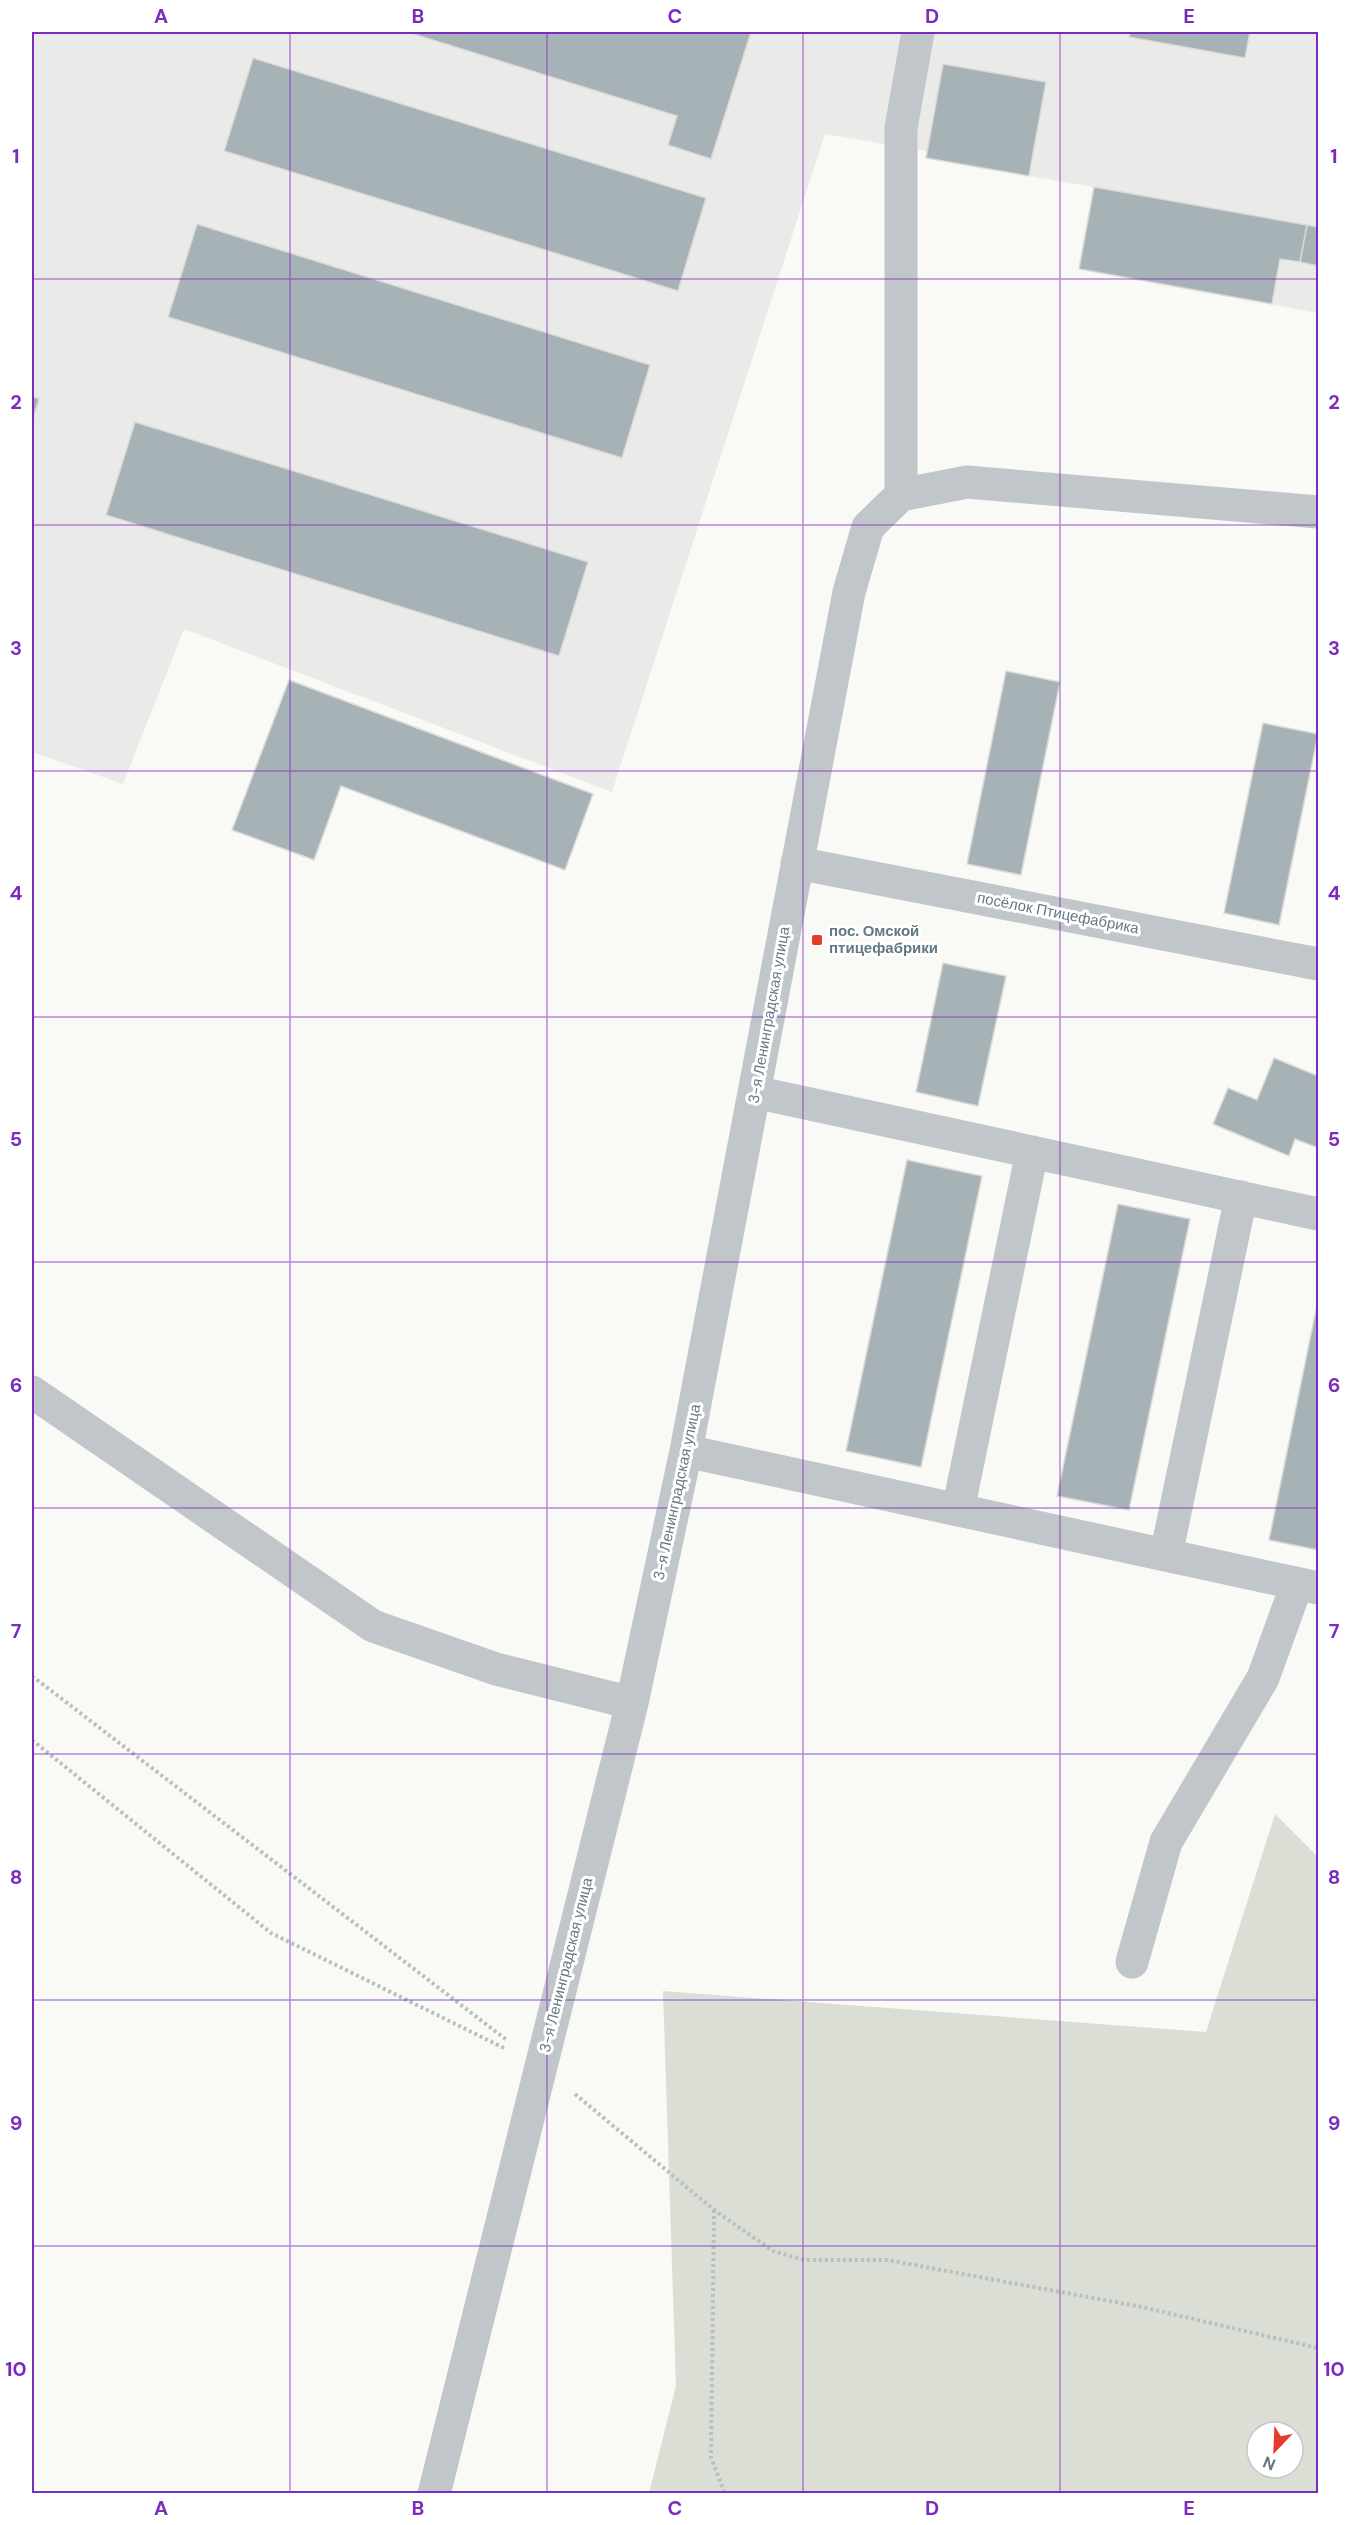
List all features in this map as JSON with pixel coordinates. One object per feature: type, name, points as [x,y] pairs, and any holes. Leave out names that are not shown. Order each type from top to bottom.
[{"type":"street","points":[[918,32],[901,128],[901,495],[967,482],[1318,512]]},
{"type":"street","name":"3-я Ленинградская улица","points":[[434,2493],[632,1703],[686,1451],[849,592],[868,527],[901,495]]},
{"type":"street","name":"посёлок Птицефабрика","points":[[797,862],[1318,964]]},
{"type":"street","points":[[755,1092],[1318,1214]]},
{"type":"street","points":[[958,1510],[1032,1152]]},
{"type":"street","points":[[1166,1555],[1241,1197]]},
{"type":"street","points":[[32,1392],[373,1626],[496,1669],[632,1703]]},
{"type":"street","points":[[686,1451],[1308,1586],[1263,1678],[1166,1842],[1132,1962]]},
{"type":"path","points":[[32,1676],[541,2066],[714,2210],[772,2251],[804,2260],[887,2260],[1142,2307],[1318,2348]]},
{"type":"path","points":[[32,1740],[271,1933],[541,2066]]},
{"type":"path","points":[[714,2210],[711,2457],[725,2493]]},
{"type":"shaded area","points":[[32,32],[1318,32],[1318,313],[1079,269],[1093,187],[926,158],[927,151],[825,134],[612,792],[184,629],[123,784],[32,752]]},
{"type":"shaded area","points":[[1275,1814],[1318,1857],[1318,2493],[649,2493],[676,2386],[663,1991],[1206,2032]]},
{"type":"building","points":[[407,32],[751,32],[711,159],[668,145],[677,116]]},
{"type":"building","points":[[1130,32],[1250,32],[1245,58],[1129,37]]},
{"type":"building","points":[[253,58],[706,198],[678,291],[224,151]]},
{"type":"building","points":[[943,64],[1046,82],[1029,176],[926,158]]},
{"type":"building","points":[[1094,187],[1307,225],[1300,262],[1280,259],[1272,304],[1079,269]]},
{"type":"building","points":[[197,224],[650,365],[622,458],[168,317]]},
{"type":"building","points":[[1307,225],[1318,227],[1318,266],[1300,262]]},
{"type":"building","points":[[32,396],[39,399],[32,422]]},
{"type":"building","points":[[135,422],[588,562],[559,656],[106,515]]},
{"type":"building","points":[[1006,671],[1060,682],[1021,875],[967,864]]},
{"type":"building","points":[[289,680],[593,794],[565,870],[341,786],[314,860],[232,830]]},
{"type":"building","points":[[1263,723],[1318,734],[1279,925],[1224,913]]},
{"type":"building","points":[[943,963],[1006,976],[978,1106],[916,1092]]},
{"type":"building","points":[[1274,1058],[1318,1076],[1318,1148],[1295,1139],[1289,1156],[1213,1124],[1228,1088],[1257,1100]]},
{"type":"building","points":[[907,1160],[982,1176],[921,1467],[846,1451]]},
{"type":"building","points":[[1118,1204],[1190,1219],[1129,1510],[1057,1496]]},
{"type":"building","points":[[1318,1300],[1318,1550],[1269,1540]]},
{"type":"place","name":"пос. Омской птицефабрики","points":[[817,940]]}]
